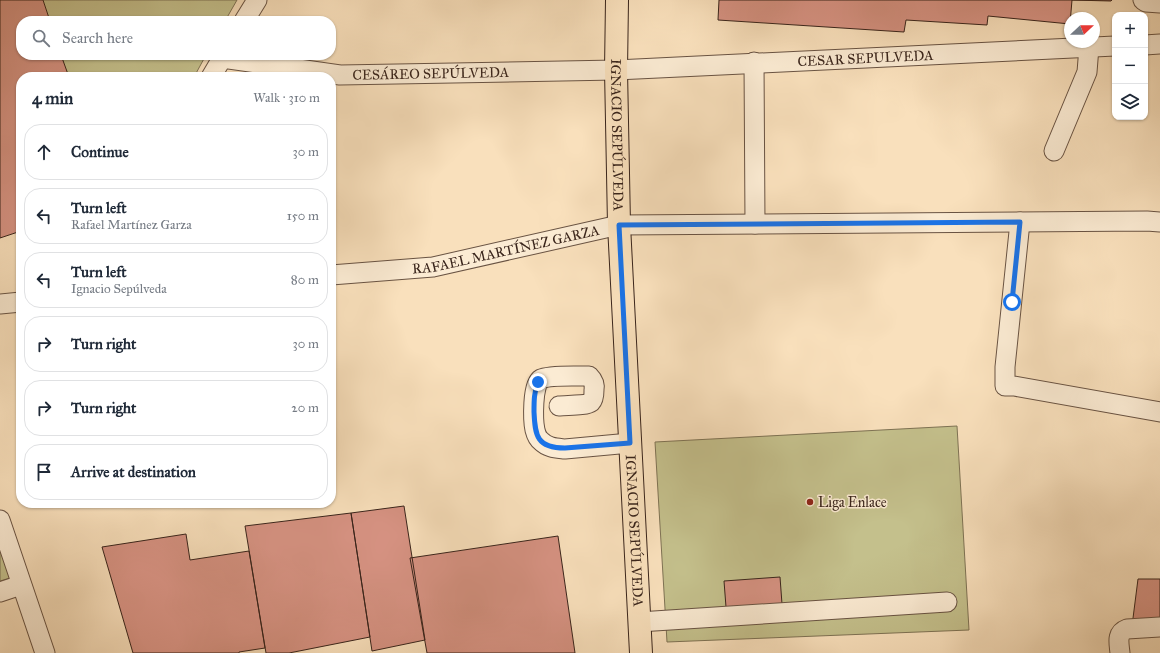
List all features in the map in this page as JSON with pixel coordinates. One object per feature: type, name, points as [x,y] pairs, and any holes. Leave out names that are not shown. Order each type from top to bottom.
[{"type":"main road","name":"IGNACIO SEPÚLVEDA","points":[[617,0],[616,70],[619,225],[641,653]]},
{"type":"street","points":[[247,16],[257,0]]},
{"type":"street","points":[[1143,0],[1146,2],[1160,3]]},
{"type":"street","points":[[1148,45],[1160,44]]},
{"type":"street","name":"CESAR SEPULVEDA","points":[[1100,47],[1112,46]]},
{"type":"street","name":"CESAR SEPULVEDA","points":[[616,70],[754,62],[1067,48]]},
{"type":"street","points":[[1054,151],[1087,72],[1089,48]]},
{"type":"street","points":[[214,72],[221,60]]},
{"type":"street","name":"CESÁREO SEPÚLVEDA","points":[[244,60],[326,72]]},
{"type":"street","points":[[754,62],[755,224]]},
{"type":"street","name":"CESÁREO SEPÚLVEDA","points":[[336,73],[616,70]]},
{"type":"street","points":[[1020,222],[1005,367],[1005,386],[1014,386],[1160,412]]},
{"type":"street","name":"RAFAEL MARTÍNEZ GARZA","points":[[336,275],[433,267],[619,225],[1160,222]]},
{"type":"street","points":[[0,304],[16,302]]},
{"type":"street","points":[[559,406],[586,404],[591,402],[594,396],[594,387],[592,379],[589,376],[548,377],[538,382],[534,396],[535,429],[541,442],[554,448],[630,443]]},
{"type":"street","points":[[0,520],[45,653]]},
{"type":"street","points":[[0,592],[21,585]]},
{"type":"street","points":[[639,622],[947,602]]},
{"type":"street","points":[[1120,653],[1119,635],[1122,631],[1127,629],[1160,627]]},
{"type":"shaded area","points":[[40,0],[237,0],[228,16],[45,16]]},
{"type":"shaded area","points":[[58,60],[203,60],[197,72],[61,72]]},
{"type":"shaded area","name":"Liga Enlace","points":[[957,426],[969,630],[667,642],[655,442]]},
{"type":"shaded area","points":[[0,549],[10,578],[0,581]]},
{"type":"building","points":[[0,0],[43,0],[48,16],[16,16],[16,60],[63,60],[67,72],[16,72],[16,233],[0,238]]},
{"type":"building","points":[[719,0],[1072,0],[1071,12],[1064,12],[1064,23],[988,16],[987,25],[906,20],[904,32],[718,20]]},
{"type":"building","points":[[1072,0],[1112,0],[1111,1]]},
{"type":"building","points":[[404,506],[425,640],[372,651],[351,513]]},
{"type":"building","points":[[351,513],[370,637],[289,653],[266,653],[245,526]]},
{"type":"building","points":[[186,534],[190,560],[249,551],[265,648],[239,653],[133,653],[102,547]]},
{"type":"building","points":[[558,536],[575,653],[427,653],[410,558]]},
{"type":"building","points":[[780,577],[782,604],[726,607],[724,581]]},
{"type":"building","points":[[1138,579],[1160,579],[1160,625],[1132,626]]},
{"type":"place","name":"Liga Enlace","points":[[810,502]]},
{"type":"route","points":[[538,382],[534,396],[535,429],[541,442],[554,448],[630,443],[619,225],[1020,222],[1012,302]]}]
